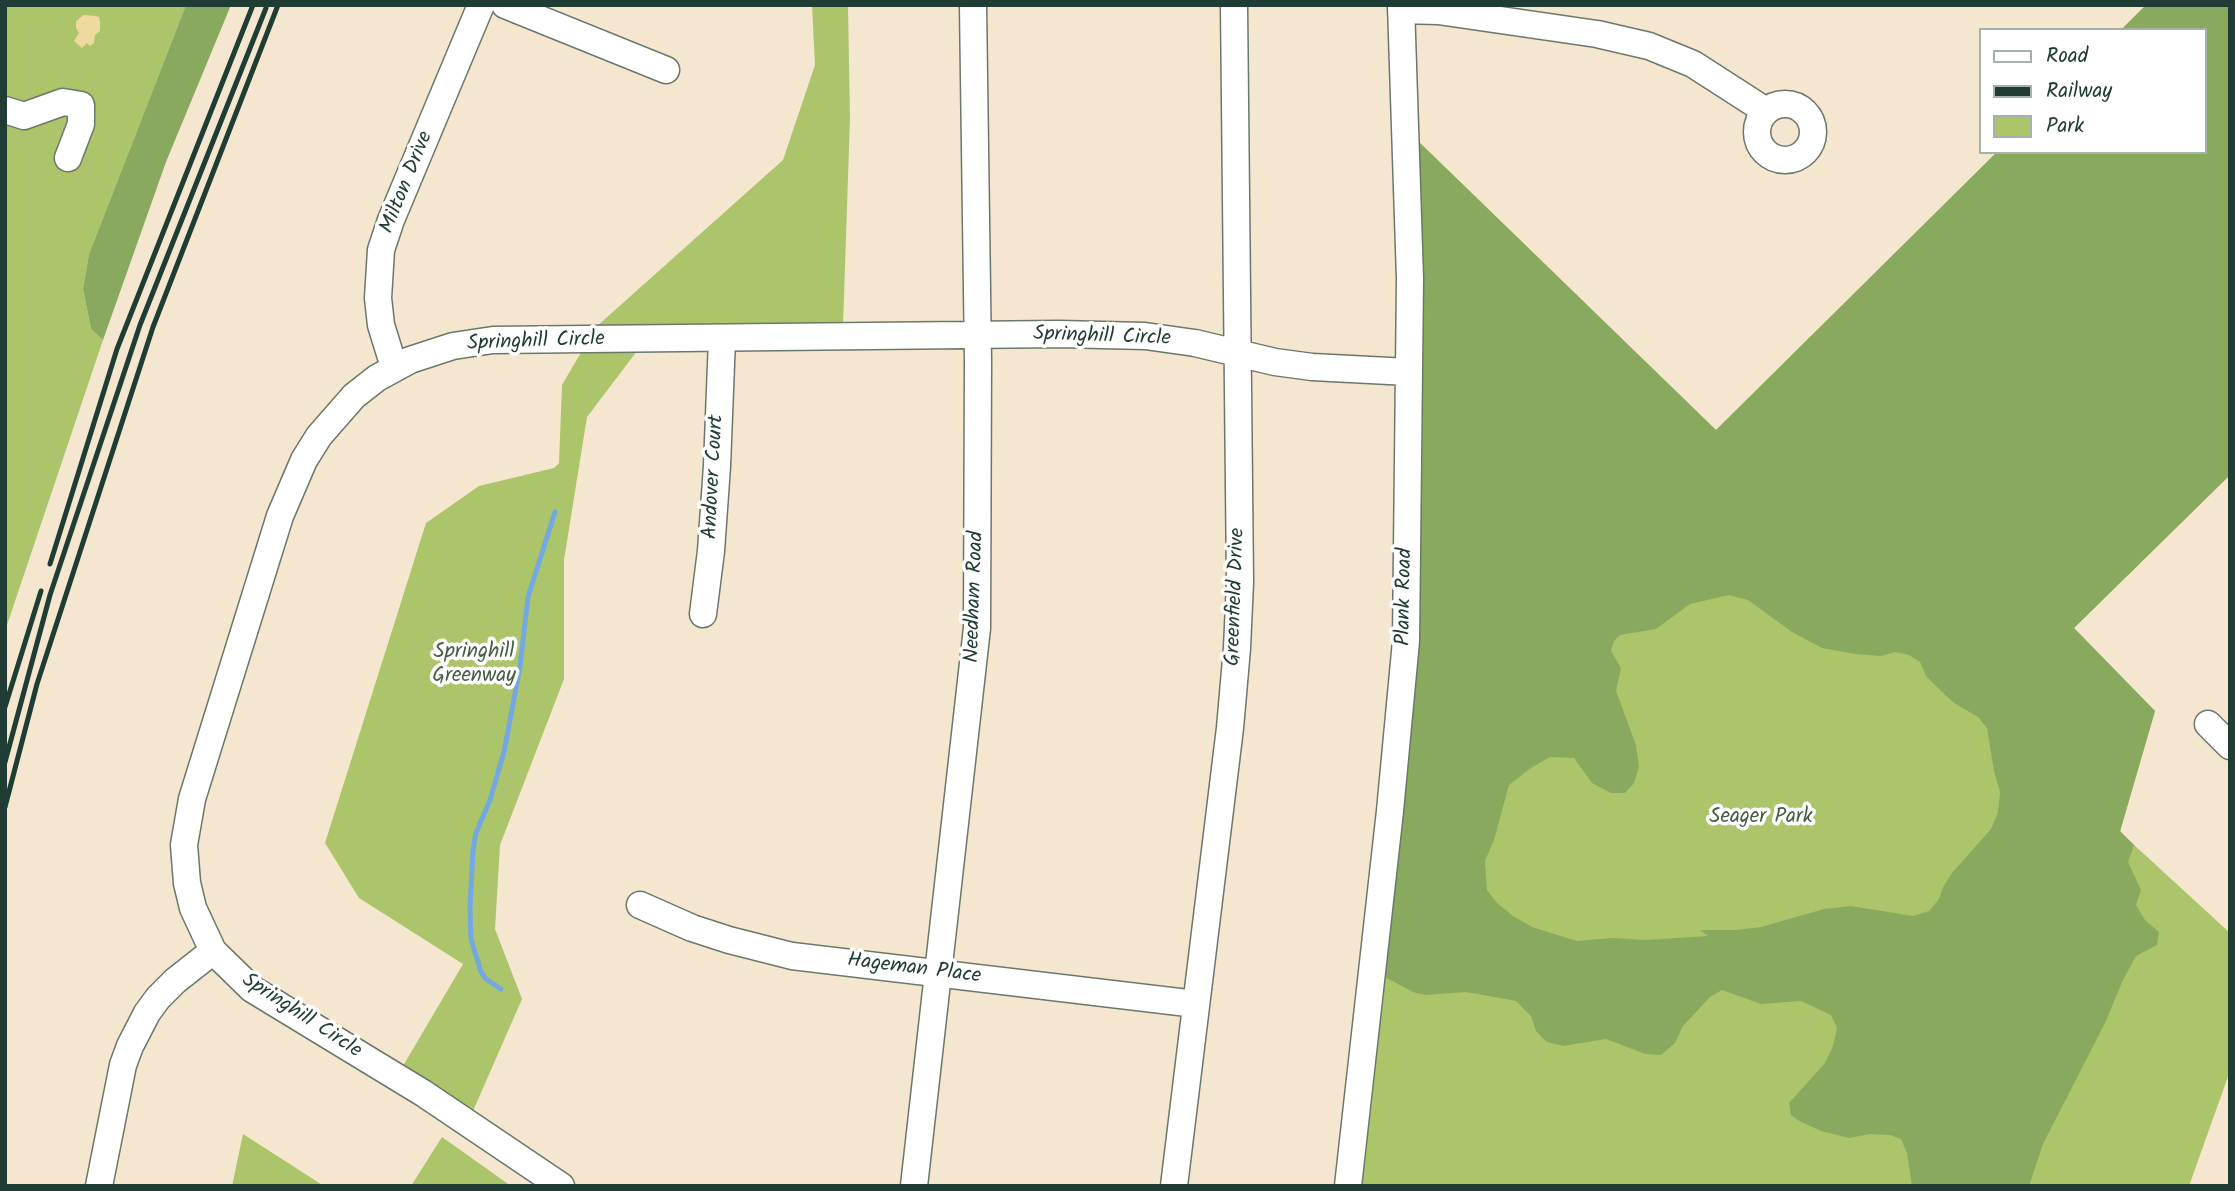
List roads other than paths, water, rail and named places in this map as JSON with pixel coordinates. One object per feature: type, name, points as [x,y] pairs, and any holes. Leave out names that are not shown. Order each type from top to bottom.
[{"type":"street","name":"Milton Drive","points":[[394,367],[382,325],[378,298],[381,250],[481,5]]},
{"type":"street","points":[[505,5],[666,70]]},
{"type":"street","name":"Needham Road","points":[[914,1186],[977,628],[978,336],[973,5]]},
{"type":"street","name":"Greenfield Drive","points":[[1174,1186],[1237,648],[1240,582],[1234,5]]},
{"type":"street","points":[[1401,7],[1597,33],[1650,46],[1693,64],[1766,111]]},
{"type":"street","name":"Plank Road","points":[[1348,1186],[1404,681],[1406,641],[1408,186],[1401,7]]},
{"type":"street","points":[[5,110],[24,116],[63,102],[80,105],[81,124],[68,158]]},
{"type":"street","name":"Springhill Circle","points":[[561,1186],[423,1093],[252,989],[213,951],[193,908],[187,883],[184,845],[192,799],[264,567],[293,482],[304,460],[319,436],[354,396],[394,367],[441,350],[493,340],[1145,336],[1195,342],[1275,362],[1312,367],[1409,372]]},
{"type":"street","name":"Andover Court","points":[[702,614],[713,527],[722,339]]},
{"type":"street","points":[[2208,724],[2230,746]]},
{"type":"street","name":"Hageman Place","points":[[639,905],[692,928],[792,956],[1196,1004]]},
{"type":"street","points":[[99,1186],[123,1065],[130,1046],[158,998],[213,951]]},
{"type":"waterway","points":[[501,989],[481,972],[471,939],[473,850],[476,833],[490,800],[504,752],[520,667],[528,597],[555,512]]},
{"type":"railway","points":[[50,564],[117,349],[253,5]]},
{"type":"railway","points":[[5,807],[37,684],[153,327],[278,5]]},
{"type":"railway","points":[[5,762],[50,595],[140,325],[266,8]]},
{"type":"railway","points":[[5,707],[41,591]]},
{"type":"park label","name":"Springhill Greenway","points":[[474,665]]},
{"type":"park label","name":"Seager Park","points":[[1761,818]]}]
